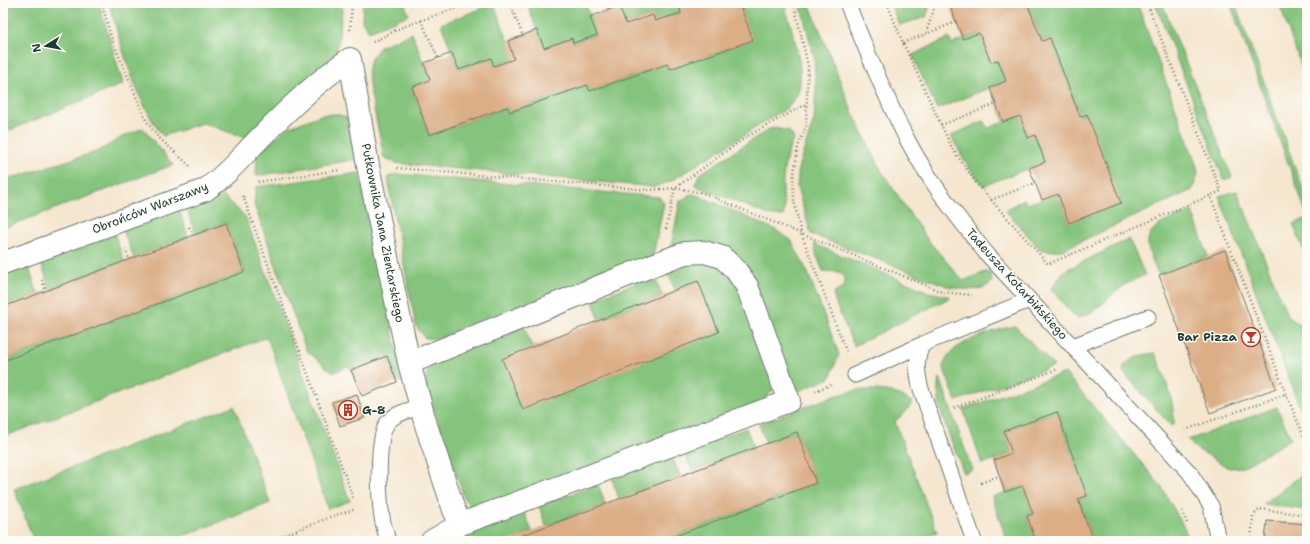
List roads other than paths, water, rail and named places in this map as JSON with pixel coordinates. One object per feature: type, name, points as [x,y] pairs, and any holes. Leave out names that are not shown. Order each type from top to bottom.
[{"type":"street","name":"Pułkownika Jana Zientarskiego","points":[[350,59],[368,166],[409,363],[421,407],[454,510],[461,524]]},
{"type":"street","name":"Obrońców Warszawy","points":[[3,263],[205,190],[230,183],[270,128],[326,76],[350,59]]},
{"type":"street","points":[[409,363],[658,262],[685,253],[704,252],[722,257],[735,269],[747,286],[789,401],[461,524],[432,541]]},
{"type":"lane","name":"Tadeusza Kotarbińskiego","points":[[847,3],[886,96],[909,144],[927,173],[973,237],[1029,300],[1190,473],[1212,506],[1218,541]]},
{"type":"lane","points":[[855,375],[923,344],[1029,300]]},
{"type":"lane","points":[[1073,346],[1148,317]]},
{"type":"lane","points":[[923,344],[919,350],[917,359],[920,386],[974,541]]},
{"type":"lane","points":[[388,541],[382,518],[380,475],[382,432],[388,422],[395,416],[421,407]]},
{"type":"place","name":"Bar Pizza","points":[[1251,337]]},
{"type":"place","name":"G-8","points":[[348,410]]}]
